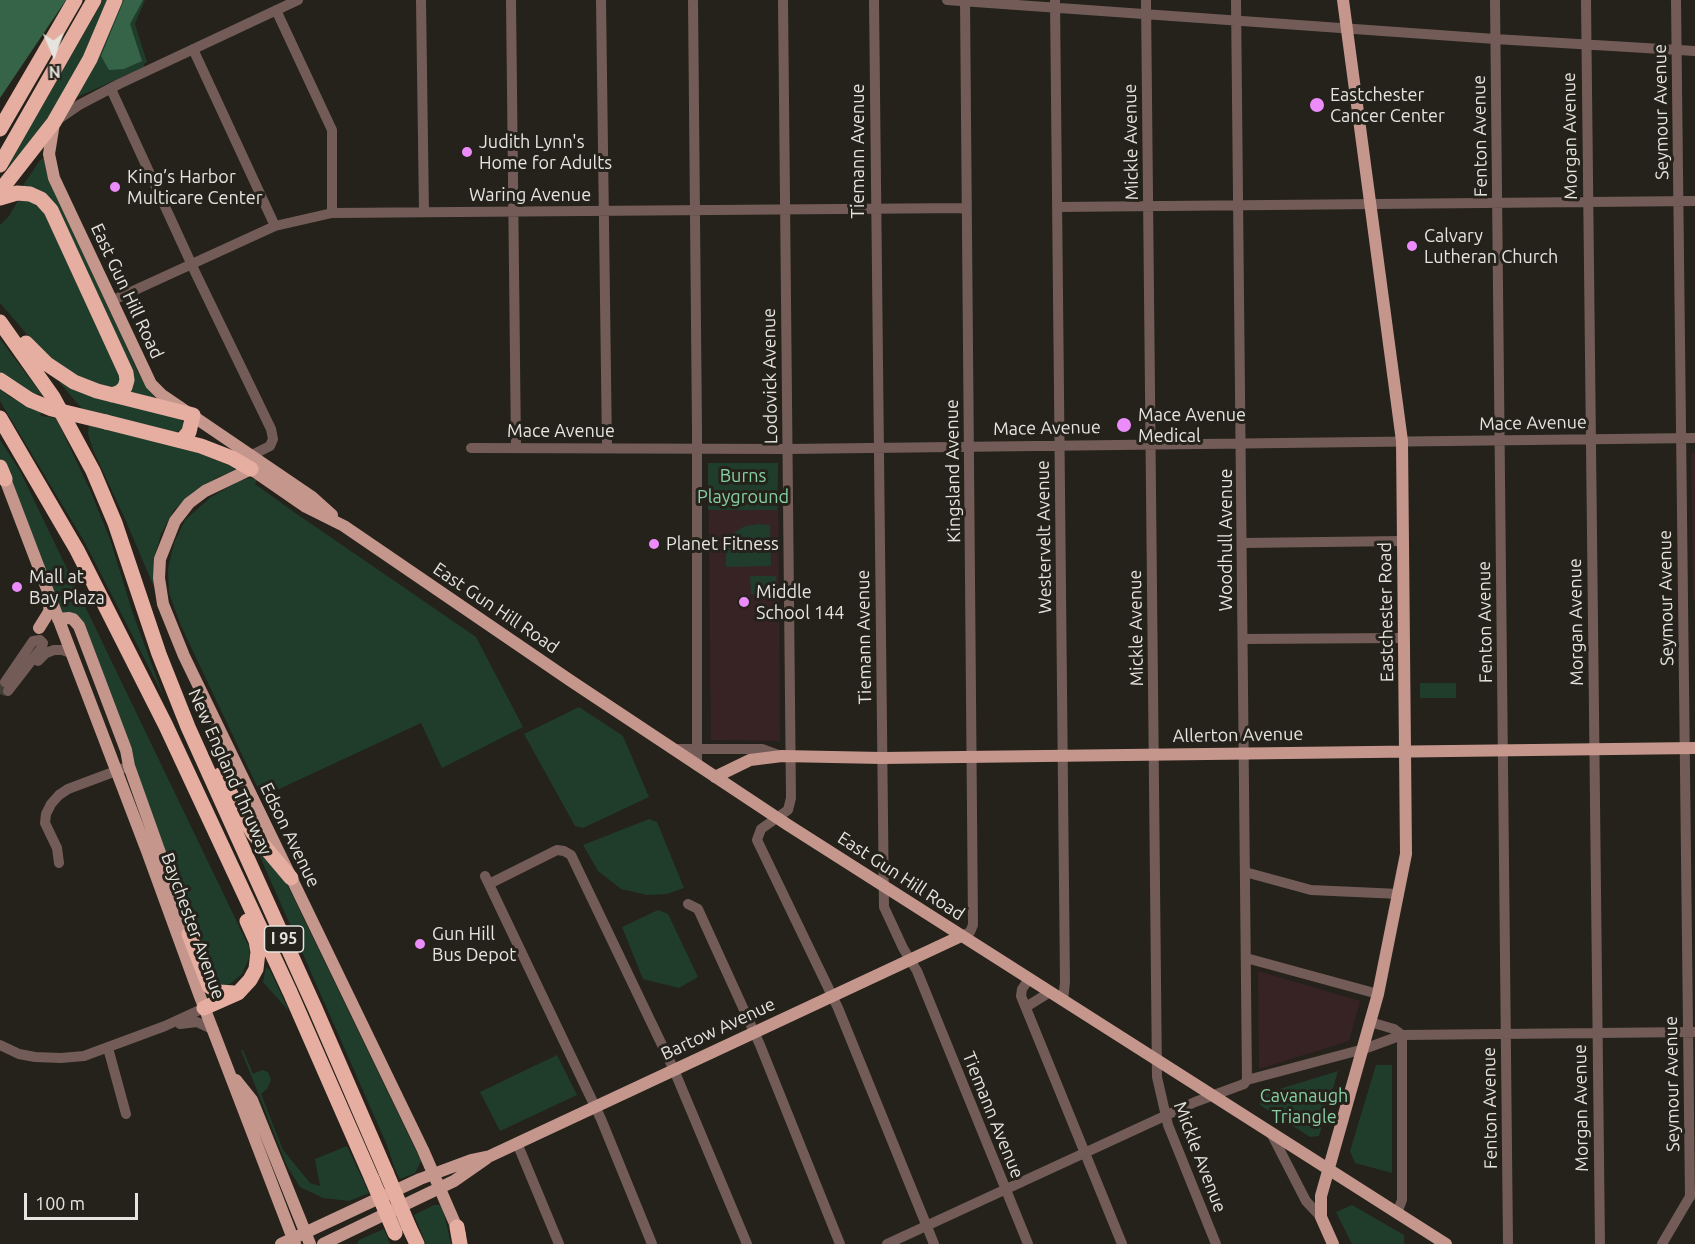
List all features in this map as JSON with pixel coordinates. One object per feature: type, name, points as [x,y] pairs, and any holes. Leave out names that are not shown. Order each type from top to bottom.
[{"type":"highway","points":[[0,129],[75,0]]},
{"type":"highway","points":[[0,165],[94,0]]},
{"type":"highway","points":[[0,191],[54,122],[90,59],[115,0]]},
{"type":"highway","points":[[0,198],[13,194],[30,194],[41,199],[51,210],[126,373],[125,387],[112,395]]},
{"type":"highway","points":[[0,320],[60,374],[82,386],[193,415],[189,432],[181,441]]},
{"type":"highway","name":"New England Thruway","points":[[0,320],[53,397],[93,471],[115,523],[159,654],[180,707],[386,1172],[401,1235]]},
{"type":"highway","points":[[0,380],[30,400],[52,409],[181,441],[252,462]]},
{"type":"highway","name":"New England Thruway","points":[[0,418],[36,476],[86,566],[170,734],[300,1014],[372,1179],[401,1235],[417,1244]]},
{"type":"highway","points":[[180,707],[199,732],[225,786],[253,833],[291,878]]},
{"type":"highway","points":[[204,1008],[246,987],[257,963],[256,941],[247,920],[232,865]]},
{"type":"highway","points":[[189,934],[209,987],[219,992],[238,993]]},
{"type":"highway","points":[[457,1227],[462,1244]]},
{"type":"main road","name":"Eastchester Road","points":[[1333,1244],[1321,1216],[1320,1204],[1328,1168],[1378,994],[1406,854],[1402,441],[1343,0]]},
{"type":"main road","name":"East Gun Hill Road","points":[[54,122],[49,154],[52,172],[151,384],[162,395],[193,415],[306,507],[344,526],[672,749],[883,887],[1445,1244]]},
{"type":"main road","name":"Edson Avenue","points":[[252,462],[205,491],[182,511],[171,527],[160,559],[159,578],[163,604],[177,640],[457,1227]]},
{"type":"main road","name":"Baychester Avenue","points":[[2,473],[230,1072],[290,1242]]},
{"type":"main road","points":[[39,628],[49,612],[50,599]]},
{"type":"main road","name":"Baychester Avenue","points":[[58,620],[69,618],[79,626],[126,750],[129,765],[189,934]]},
{"type":"main road","name":"Allerton Avenue","points":[[715,777],[750,760],[786,756],[882,758],[1690,748]]},
{"type":"main road","name":"Bartow Avenue","points":[[323,1244],[440,1188],[490,1156],[962,936]]},
{"type":"main road","points":[[230,1072],[252,1100],[308,1238]]},
{"type":"main road","name":"Bartow Avenue","points":[[290,1242],[308,1238],[433,1174],[471,1160],[490,1156]]},
{"type":"street","points":[[54,122],[79,105],[298,0]]},
{"type":"street","points":[[421,0],[424,212]]},
{"type":"street","points":[[511,0],[516,448]]},
{"type":"street","points":[[601,0],[607,448]]},
{"type":"street","points":[[693,0],[697,765]]},
{"type":"street","name":"Lodovick Avenue","points":[[783,0],[788,449],[786,756],[790,804],[788,810],[760,831],[757,840],[832,996]]},
{"type":"street","name":"Tiemann Avenue","points":[[874,0],[884,907],[903,948],[918,970],[1028,1244]]},
{"type":"street","points":[[946,0],[1055,4],[1236,20],[1695,51]]},
{"type":"street","name":"Mickle Avenue","points":[[1146,0],[1157,1077],[1165,1116],[1216,1244]]},
{"type":"street","name":"Woodhull Avenue","points":[[1236,0],[1247,1080]]},
{"type":"street","name":"Fenton Avenue","points":[[1495,0],[1508,1244]]},
{"type":"street","name":"Morgan Avenue","points":[[1586,0],[1600,1244]]},
{"type":"street","name":"Seymour Avenue","points":[[1676,0],[1681,438],[1690,748],[1692,1192]]},
{"type":"street","name":"Kingsland Avenue","points":[[962,936],[970,932],[973,925],[965,1]]},
{"type":"street","name":"Westervelt Avenue","points":[[1055,4],[1065,982],[1063,1001]]},
{"type":"street","points":[[276,10],[332,130],[332,213]]},
{"type":"street","points":[[193,49],[275,226]]},
{"type":"street","points":[[111,89],[272,429],[273,438],[270,446],[252,462]]},
{"type":"street","points":[[1057,207],[1695,201]]},
{"type":"street","name":"Waring Avenue","points":[[111,301],[275,226],[332,213],[966,208]]},
{"type":"street","name":"Mace Avenue","points":[[471,448],[788,449],[878,446],[1695,438]]},
{"type":"street","points":[[1242,543],[1403,542]]},
{"type":"street","points":[[58,620],[39,628],[22,652],[7,686],[46,653],[58,649],[71,653]]},
{"type":"street","points":[[1243,639],[1404,638]]},
{"type":"street","name":"Allerton Avenue","points":[[672,749],[762,749],[786,756]]},
{"type":"street","points":[[59,863],[57,848],[45,824],[49,807],[58,795],[68,789],[117,772],[129,765]]},
{"type":"street","points":[[652,1244],[595,1107],[487,880],[557,850],[571,855],[674,1070],[747,1244]]},
{"type":"street","points":[[1245,872],[1311,890],[1399,894]]},
{"type":"street","points":[[688,904],[698,909],[754,1032],[840,1244]]},
{"type":"street","points":[[1246,958],[1378,994]]},
{"type":"street","points":[[1029,979],[1022,989],[1021,996],[1122,1244]]},
{"type":"street","points":[[1026,1007],[1050,992]]},
{"type":"street","points":[[832,996],[934,1244]]},
{"type":"street","points":[[0,1045],[27,1056],[51,1058],[84,1056],[165,1026],[204,1008]]},
{"type":"street","points":[[165,1026],[196,1022],[214,1030]]},
{"type":"street","points":[[1370,1022],[1394,1029],[1402,1035]]},
{"type":"street","points":[[887,1244],[1165,1116],[1244,1084],[1247,1080],[1364,1048],[1402,1035],[1691,1032]]},
{"type":"street","points":[[1397,1213],[1402,1200],[1402,1035]]},
{"type":"street","points":[[108,1048],[126,1114]]},
{"type":"street","name":"Eastchester Road","points":[[1271,1133],[1305,1201],[1321,1216]]},
{"type":"street","points":[[517,1143],[559,1244]]},
{"type":"street","points":[[1662,1244],[1692,1192]]},
{"type":"shaded area","points":[[1691,453],[1695,453],[1695,599],[1693,599]]},
{"type":"shaded area","name":"Middle School 144","points":[[708,463],[778,463],[780,741],[711,740]]},
{"type":"shaded area","points":[[1258,971],[1360,1001],[1349,1041],[1259,1069]]},
{"type":"green space","points":[[0,0],[66,0],[0,98]]},
{"type":"green space","points":[[103,0],[113,0],[64,97],[4,179],[10,163]]},
{"type":"green space","points":[[118,0],[145,0],[135,24],[147,62],[144,67],[73,99]]},
{"type":"green space","points":[[124,0],[143,0],[130,24],[142,61],[124,69],[109,70],[101,56]]},
{"type":"green space","points":[[44,158],[48,177],[138,372],[149,391],[157,399],[131,393],[49,199],[38,189],[22,187],[40,160]]},
{"type":"green space","points":[[19,199],[30,200],[43,209],[122,380],[116,388],[105,387],[70,375],[49,360],[0,303],[0,225],[9,216]]},
{"type":"green space","points":[[0,339],[43,396],[37,393],[36,396],[0,372]]},
{"type":"green space","points":[[59,382],[181,419],[184,424],[183,429],[176,432],[84,411]]},
{"type":"green space","points":[[0,389],[10,397],[40,411],[41,416],[56,418],[110,539],[133,614],[164,697],[84,541],[0,401]]},
{"type":"green space","points":[[89,424],[188,448],[233,467],[235,470],[218,477],[194,492],[174,510],[161,534],[154,559],[154,587],[94,452],[88,434]]},
{"type":"green space","points":[[0,440],[20,471],[249,947],[250,956],[242,974],[230,984],[217,985],[200,939],[197,938],[80,624],[60,614],[0,457]]},
{"type":"green space","name":"Burns Playground","points":[[708,463],[778,463],[777,510],[708,510]]},
{"type":"green space","points":[[250,478],[257,480],[255,484],[294,512],[476,637],[523,727],[442,768],[421,723],[262,797],[181,626],[169,593],[168,569],[174,543],[185,520],[211,497],[241,480]]},
{"type":"green space","points":[[770,525],[771,566],[726,567],[726,545],[733,533],[745,526]]},
{"type":"green space","points":[[750,576],[776,576],[777,593],[751,594]]},
{"type":"green space","points":[[1420,683],[1456,683],[1456,698],[1420,698]]},
{"type":"green space","points":[[579,707],[623,736],[649,797],[583,828],[575,826],[524,734]]},
{"type":"green space","points":[[649,819],[657,822],[684,888],[667,894],[647,895],[621,889],[598,871],[583,845]]},
{"type":"green space","points":[[261,850],[286,882],[421,1161],[415,1173],[400,1179],[395,1169],[387,1145],[258,852]]},
{"type":"green space","points":[[658,910],[668,914],[698,977],[679,988],[643,979],[622,927]]},
{"type":"green space","points":[[266,967],[270,970],[289,1011],[263,982]]},
{"type":"green space","points":[[241,1050],[253,1074],[262,1070],[268,1072],[271,1080],[267,1089],[261,1094],[283,1150],[310,1183],[320,1186],[315,1159],[347,1146],[369,1193],[349,1201],[323,1198],[300,1187],[287,1166]]},
{"type":"green space","points":[[557,1055],[577,1095],[500,1131],[480,1092]]},
{"type":"green space","points":[[1376,1065],[1392,1065],[1392,1173],[1355,1163],[1350,1151]]},
{"type":"green space","name":"Cavanaugh Triangle","points":[[1338,1071],[1319,1136],[1310,1137],[1260,1105],[1260,1095]]},
{"type":"green space","points":[[434,1205],[440,1205],[443,1209],[451,1244],[426,1244],[414,1215]]},
{"type":"green space","points":[[1352,1205],[1404,1235],[1404,1244],[1352,1244],[1336,1212]]},
{"type":"green space","points":[[384,1229],[390,1244],[357,1244],[359,1240]]},
{"type":"tunnel","points":[[0,694],[5,682]]},
{"type":"place","name":"Eastchester Cancer Center","points":[[1317,105]]},
{"type":"place","name":"Judith Lynn's Home for Adults","points":[[467,152]]},
{"type":"place","name":"King’s Harbor Multicare Center","points":[[115,187]]},
{"type":"place","name":"Calvary Lutheran Church","points":[[1412,246]]},
{"type":"place","name":"Mace Avenue Medical","points":[[1124,425]]},
{"type":"place","name":"Planet Fitness","points":[[654,544]]},
{"type":"place","name":"Mall at Bay Plaza","points":[[17,587]]},
{"type":"place","name":"Middle School 144","points":[[744,602]]},
{"type":"place","name":"Gun Hill Bus Depot","points":[[420,944]]}]
